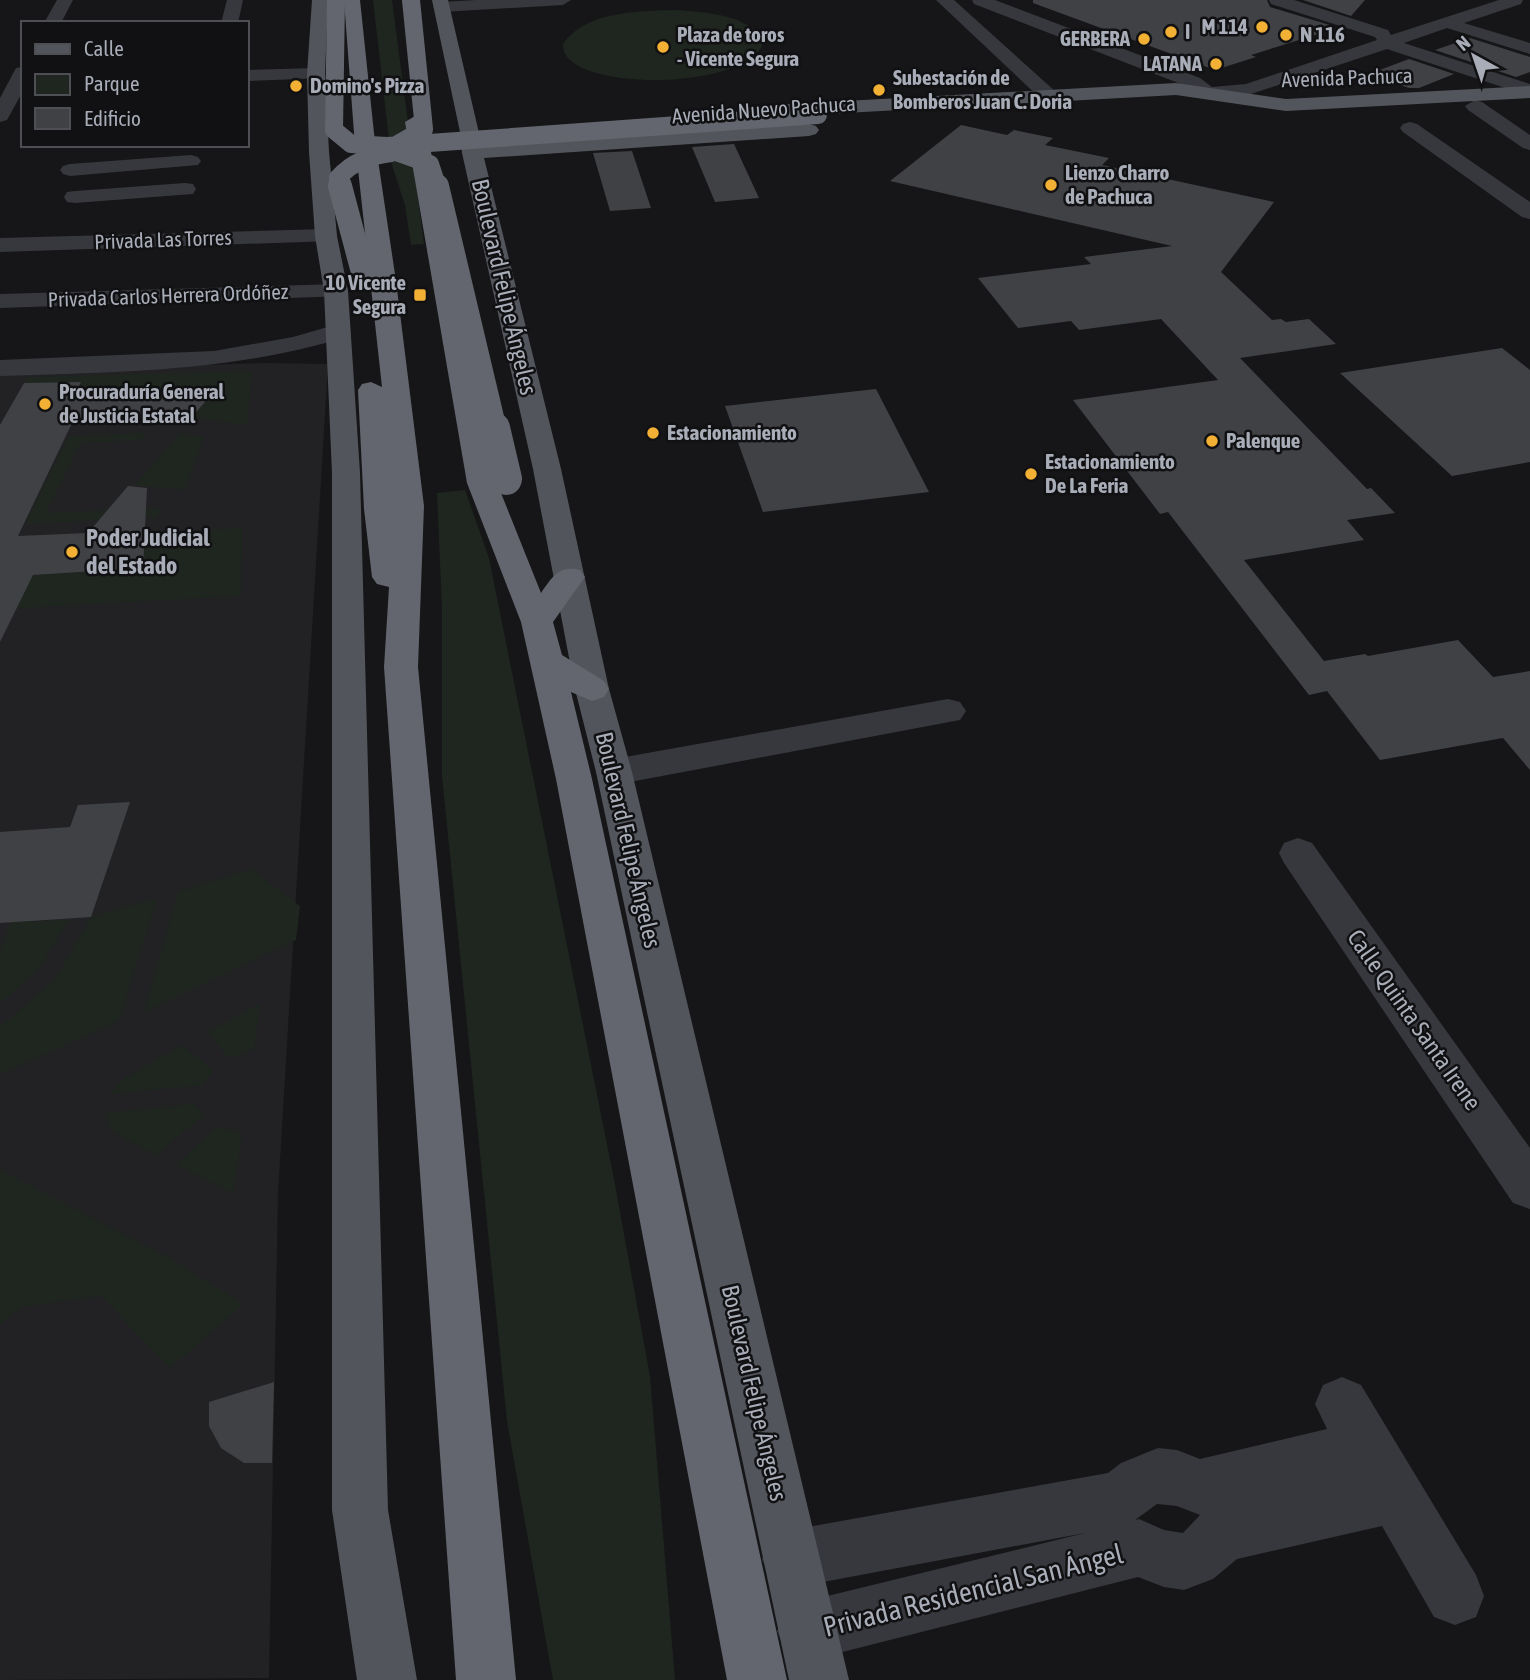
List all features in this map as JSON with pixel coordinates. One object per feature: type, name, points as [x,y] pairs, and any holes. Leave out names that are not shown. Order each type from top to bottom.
[{"type":"highway","points":[[336,0],[334,130],[341,140],[355,145],[397,149],[826,122]]},
{"type":"highway","points":[[352,0],[364,133],[384,281],[409,506],[401,667]]},
{"type":"highway","name":"Boulevard Felipe Ángeles","points":[[402,0],[417,141],[482,483],[537,622],[574,779],[757,1680]]},
{"type":"highway","points":[[411,0],[424,129],[397,149],[364,157],[348,166],[338,178],[365,276],[379,509],[401,667],[486,1680]]},
{"type":"highway","points":[[397,149],[430,164],[435,176],[506,479],[511,505],[507,545]]},
{"type":"highway","points":[[537,622],[569,577]]},
{"type":"highway","points":[[545,660],[592,689]]},
{"type":"main road","points":[[320,0],[316,74],[326,236],[336,291],[345,473],[360,1510],[387,1680]]},
{"type":"main road","name":"Boulevard Felipe Ángeles","points":[[440,4],[547,469],[592,689],[614,772],[813,1655]]},
{"type":"main road","name":"Avenida Nuevo Pachuca","points":[[471,143],[507,130],[837,107],[1176,89],[1208,93]]},
{"type":"main road","name":"Avenida Pachuca","points":[[1208,93],[1286,105],[1317,105],[1530,91]]},
{"type":"main road","points":[[1020,109],[1041,104],[1208,93],[1227,108]]},
{"type":"main road","name":"Avenida Pachuca","points":[[1227,108],[1333,114],[1530,102]]},
{"type":"main road","points":[[1020,109],[1195,104],[1227,108]]},
{"type":"main road","points":[[1186,110],[1227,108]]},
{"type":"main road","name":"Avenida Nuevo Pachuca","points":[[471,143],[512,151],[826,122],[995,114],[1020,109]]},
{"type":"main road","points":[[507,130],[501,141],[512,151]]},
{"type":"street","points":[[53,21],[65,0]]},
{"type":"street","points":[[230,21],[235,0]]},
{"type":"street","points":[[440,4],[563,0]]},
{"type":"street","points":[[944,0],[1049,96]]},
{"type":"street","points":[[980,0],[1194,82],[1208,93]]},
{"type":"street","points":[[1277,0],[1530,91]]},
{"type":"street","name":"Avenida Nuevo Pachuca","points":[[1208,93],[1248,89],[1384,39],[1500,1]]},
{"type":"street","name":"Avenida Nuevo Pachuca","points":[[1384,39],[1447,23],[1500,1]]},
{"type":"street","points":[[1447,23],[1530,49]]},
{"type":"street","points":[[248,76],[316,74]]},
{"type":"street","points":[[1507,83],[1530,78]]},
{"type":"street","points":[[0,116],[16,79]]},
{"type":"street","points":[[1475,106],[1530,144]]},
{"type":"street","points":[[1410,128],[1530,212]]},
{"type":"street","points":[[70,170],[193,153],[182,200],[75,197]]},
{"type":"street","points":[[1488,183],[1519,180]]},
{"type":"street","name":"Privada Las Torres","points":[[0,245],[326,236]]},
{"type":"street","name":"Privada Carlos Herrera Ordóñez","points":[[0,301],[336,291]]},
{"type":"street","points":[[0,368],[227,358],[270,352],[338,332]]},
{"type":"street","points":[[614,772],[948,711]]},
{"type":"street","name":"Calle Quinta Santa Irene","points":[[1298,853],[1530,1187]]},
{"type":"street","name":"Privada Residencial San Ángel","points":[[1210,1511],[1354,1426],[1455,1596]]},
{"type":"street","name":"Privada Residencial San Ángel","points":[[1156,1475],[1178,1477],[1210,1511],[1207,1552],[1186,1562],[1162,1560],[1130,1523],[1136,1482],[1156,1475]]},
{"type":"street","points":[[1210,1511],[1396,1495]]},
{"type":"street","name":"Privada Residencial San Ángel","points":[[791,1559],[1130,1523]]},
{"type":"street","name":"Privada Residencial San Ángel","points":[[813,1655],[1130,1523]]},
{"type":"shaded area","points":[[265,363],[328,364],[278,1193],[269,1678],[0,1680],[0,372]]},
{"type":"green space","points":[[373,0],[392,0],[424,244],[411,245],[405,205],[392,165]]},
{"type":"green space","name":"Plaza de toros - Vicente Segura","points":[[679,10],[726,16],[747,25],[764,40],[754,56],[732,68],[703,76],[669,80],[604,75],[579,67],[565,53],[563,44],[586,24],[632,12]]},
{"type":"green space","points":[[252,371],[247,425],[192,417],[216,389],[76,392],[80,383],[24,383],[27,377]]},
{"type":"green space","points":[[145,433],[142,440],[80,443],[46,513],[161,508],[157,517],[25,524],[69,436]]},
{"type":"green space","points":[[180,433],[204,437],[185,490],[135,485]]},
{"type":"green space","points":[[465,490],[489,558],[613,1174],[650,1376],[675,1680],[553,1680],[507,1421],[442,776],[442,608],[437,493]]},
{"type":"green space","points":[[242,528],[241,596],[0,609],[33,575],[143,568],[145,530],[173,532]]},
{"type":"green space","points":[[59,851],[32,922],[69,920],[39,969],[0,1003],[0,951],[36,853]]},
{"type":"green space","points":[[251,869],[300,906],[296,940],[144,1012],[178,892]]},
{"type":"green space","points":[[157,898],[119,1021],[0,1074],[0,1027],[55,979],[91,917]]},
{"type":"green space","points":[[260,1004],[254,1049],[229,1058],[207,1032]]},
{"type":"green space","points":[[182,1045],[213,1070],[203,1085],[110,1094],[123,1079]]},
{"type":"green space","points":[[195,1104],[204,1115],[156,1155],[111,1131],[105,1113]]},
{"type":"green space","points":[[216,1127],[242,1133],[233,1193],[176,1165]]},
{"type":"green space","points":[[0,1170],[166,1256],[244,1304],[170,1368],[101,1296],[21,1307],[0,1324]]},
{"type":"building","points":[[1033,0],[1267,0],[1270,7],[1333,26],[1320,31],[1325,32],[1251,55],[1256,57],[1215,70],[1033,3]]},
{"type":"building","points":[[1303,0],[1365,0],[1351,16]]},
{"type":"building","points":[[1470,38],[1530,57],[1530,72],[1516,77],[1435,50]]},
{"type":"building","points":[[1409,59],[1454,74],[1419,88],[1409,88],[1369,74]]},
{"type":"building","points":[[961,125],[1007,135],[1014,130],[1053,138],[1045,145],[1109,158],[1102,165],[1274,202],[1221,272],[1272,320],[1281,319],[1286,322],[1309,319],[1336,344],[1240,358],[1367,489],[1371,488],[1395,513],[1347,520],[1364,540],[1244,560],[1324,661],[1458,640],[1493,677],[1530,671],[1530,770],[1503,738],[1380,760],[1327,691],[1309,695],[1168,512],[1160,514],[1073,400],[1218,380],[1161,319],[1079,330],[1071,321],[1018,328],[978,278],[1091,264],[1084,257],[1172,246],[890,181]]},
{"type":"building","points":[[734,144],[759,198],[715,202],[692,147]]},
{"type":"building","points":[[632,151],[651,208],[610,211],[593,153]]},
{"type":"building","points":[[1502,348],[1530,370],[1530,462],[1452,476],[1340,373]]},
{"type":"building","points":[[81,382],[76,392],[217,388],[192,417],[73,421],[18,536],[88,533],[128,486],[147,488],[143,568],[33,575],[0,642],[0,425],[24,383]]},
{"type":"building","points":[[876,389],[929,492],[763,512],[725,406]]},
{"type":"building","points":[[130,802],[91,917],[0,923],[0,832],[70,827],[78,805]]},
{"type":"building","points":[[274,1382],[272,1463],[244,1463],[221,1448],[209,1426],[209,1402]]},
{"type":"place","name":"M 114","points":[[1262,27]]},
{"type":"place","name":"I","points":[[1171,32]]},
{"type":"place","name":"N 116","points":[[1286,35]]},
{"type":"place","name":"GERBERA","points":[[1144,39]]},
{"type":"place","name":"Plaza de toros - Vicente Segura","points":[[663,47]]},
{"type":"place","name":"LATANA","points":[[1216,64]]},
{"type":"place","name":"Domino's Pizza","points":[[296,86]]},
{"type":"place","name":"Subestación de Bomberos Juan C. Doria","points":[[879,90]]},
{"type":"place","name":"Lienzo Charro de Pachuca","points":[[1051,185]]},
{"type":"place","name":"10 Vicente Segura","points":[[420,295]]},
{"type":"place","name":"Procuraduría General de Justicia Estatal","points":[[45,404]]},
{"type":"place","name":"Estacionamiento","points":[[653,433]]},
{"type":"place","name":"Palenque","points":[[1212,441]]},
{"type":"place","name":"Estacionamiento De La Feria","points":[[1031,474]]},
{"type":"place","name":"Poder Judicial del Estado","points":[[72,552]]}]
